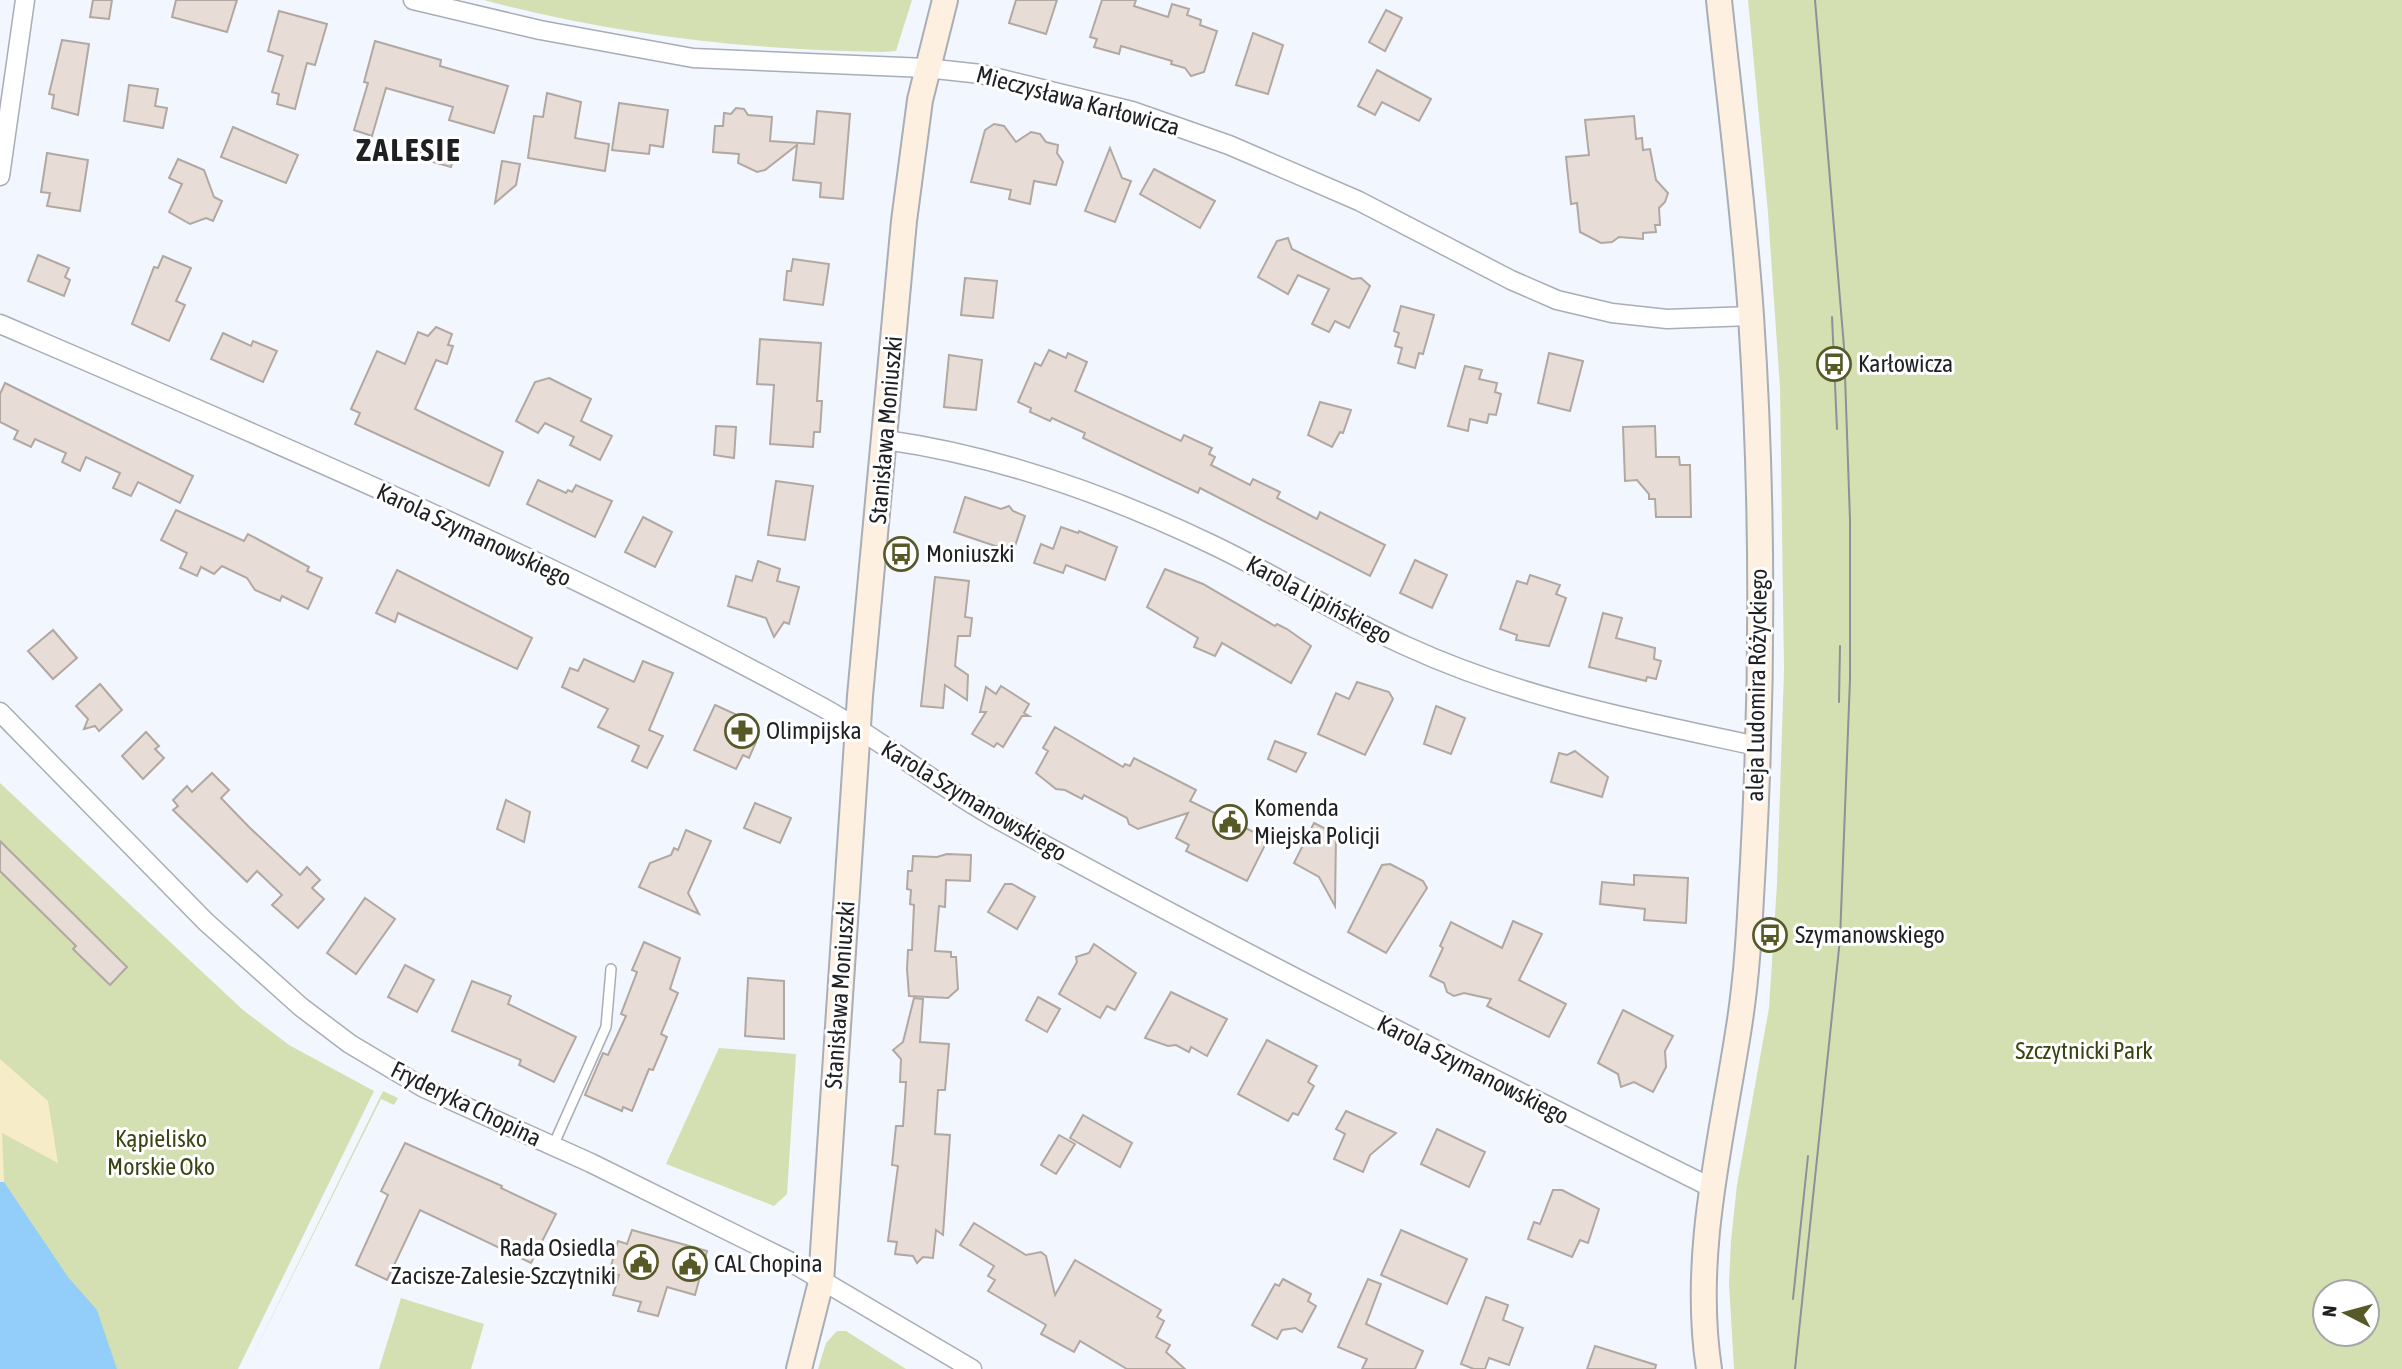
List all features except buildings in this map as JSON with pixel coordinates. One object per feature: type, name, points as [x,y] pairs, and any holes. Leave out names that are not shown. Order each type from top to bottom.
[{"type":"street","points":[[0,176],[25,0]]},
{"type":"street","name":"Mieczysława Karłowicza","points":[[413,0],[540,30],[693,58],[926,68],[981,74],[1132,111],[1229,145],[1359,201],[1511,280],[1557,300],[1612,313],[1667,319],[1751,316]]},
{"type":"street","name":"Stanisława Moniuszki","points":[[799,1369],[821,1282],[858,732],[904,221],[926,68],[945,0]]},
{"type":"street","name":"aleja Ludomira Różyckiego","points":[[1709,1369],[1703,1287],[1712,1188],[1745,977],[1757,746],[1759,517],[1751,316],[1719,0]]},
{"type":"street","name":"Karola Szymanowskiego","points":[[0,324],[456,526],[626,607],[825,709],[994,818],[1294,979],[1712,1188]]},
{"type":"street","name":"Karola Lipińskiego","points":[[886,440],[966,456],[1106,497],[1214,545],[1406,646],[1501,683],[1587,711],[1757,746]]},
{"type":"street","name":"Fryderyka Chopina","points":[[0,712],[206,922],[301,1006],[350,1044],[424,1088],[553,1146],[765,1249],[972,1369]]},
{"type":"lane","points":[[553,1146],[606,1027],[611,969]]},
{"type":"green space","points":[[484,0],[912,0],[896,51],[884,52],[783,48],[682,38],[583,23]]},
{"type":"green space","name":"Szczytnicki Park","points":[[1748,0],[2402,0],[2402,1369],[1734,1369],[1729,1283],[1731,1241],[1737,1185],[1769,1008],[1777,884],[1784,670],[1780,388],[1768,213]]},
{"type":"green space","name":"Kąpielisko Morskie Oko","points":[[0,783],[243,1010],[289,1045],[374,1091],[238,1369],[0,1369]]},
{"type":"green space","points":[[719,1048],[796,1054],[787,1194],[774,1206],[666,1164]]},
{"type":"green space","points":[[383,1091],[398,1098],[394,1105],[381,1099],[246,1369]]},
{"type":"green space","points":[[401,1298],[484,1324],[471,1369],[379,1369]]},
{"type":"green space","points":[[837,1331],[846,1331],[906,1369],[818,1369],[826,1343]]},
{"type":"sand","points":[[0,1059],[48,1101],[58,1163],[2,1133],[4,1182],[0,1182]]},
{"type":"water","points":[[0,1182],[4,1182],[68,1277],[97,1310],[117,1369],[0,1369]]},
{"type":"tram line","points":[[1795,1369],[1840,939],[1850,679],[1850,520],[1844,347],[1815,0]]},
{"type":"tram line","points":[[1832,317],[1837,429]]},
{"type":"tram line","points":[[1839,702],[1840,646]]},
{"type":"tram line","points":[[1793,1299],[1808,1156]]},
{"type":"place","name":"Karłowicza","points":[[1834,364]]},
{"type":"place","name":"Moniuszki","points":[[901,554]]},
{"type":"place","name":"Olimpijska","points":[[742,731]]},
{"type":"place","name":"Komenda Miejska Policji","points":[[1230,822]]},
{"type":"place","name":"Szymanowskiego","points":[[1770,935]]},
{"type":"place","name":"Rada Osiedla Zacisze-Zalesie-Szczytniki","points":[[641,1262]]},
{"type":"place","name":"CAL Chopina","points":[[690,1264]]},
{"type":"district","name":"ZALESIE","points":[[409,150]]}]
